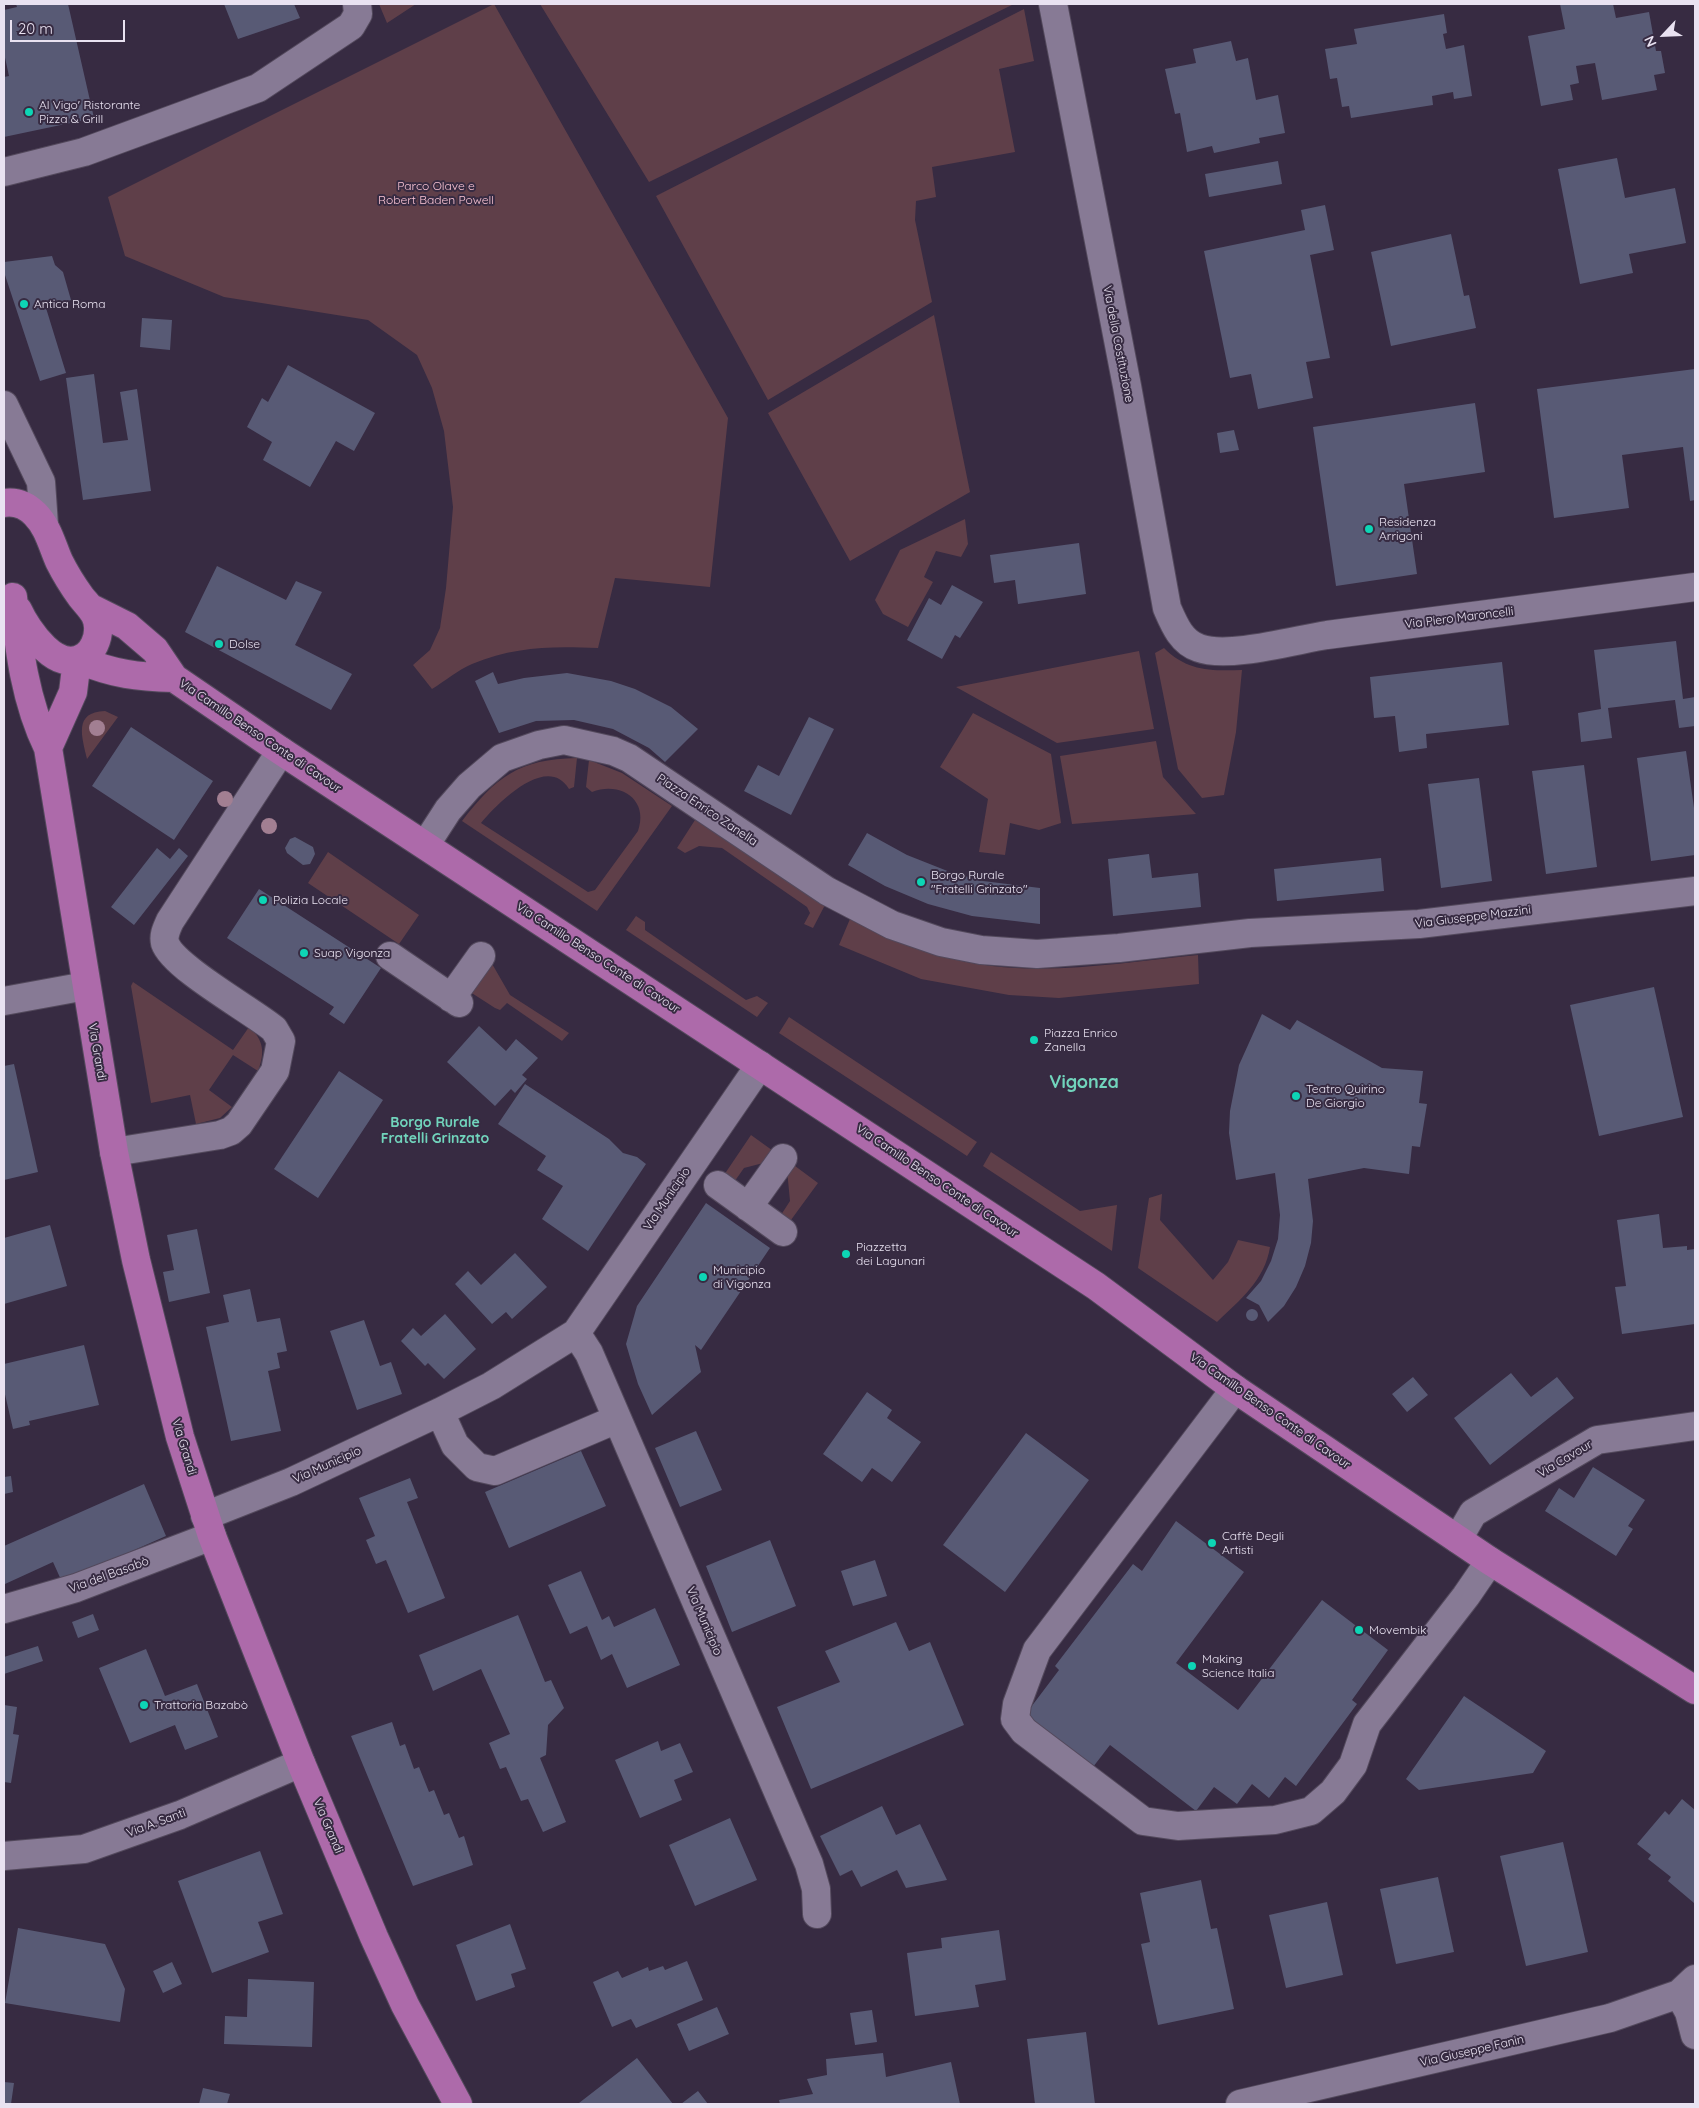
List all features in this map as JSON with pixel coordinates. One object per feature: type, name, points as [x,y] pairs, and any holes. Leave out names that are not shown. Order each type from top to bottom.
[{"type":"main road","points":[[4,503],[24,505],[44,525],[69,579],[97,619],[98,631],[95,644],[88,654],[78,660]]},
{"type":"main road","points":[[6,588],[34,639],[54,655],[63,659],[78,660],[107,671],[140,678],[174,678]]},
{"type":"main road","name":"Via Grandi","points":[[6,588],[35,722],[48,748],[114,1152],[158,1356],[180,1437],[209,1526],[301,1763],[374,1937],[406,2005],[458,2104]]},
{"type":"main road","points":[[91,608],[127,626],[154,650],[174,678]]},
{"type":"main road","points":[[48,748],[73,692],[78,660]]},
{"type":"main road","name":"Via Camillo Benso Conte di Cavour","points":[[174,678],[281,751],[426,844],[1096,1286],[1235,1389],[1458,1539],[1695,1690]]},
{"type":"street","points":[[4,172],[84,152],[258,88],[352,26],[358,14],[357,4]]},
{"type":"street","name":"Via della Costituzione","points":[[1053,4],[1127,386],[1167,608],[1177,631],[1188,642],[1199,648],[1224,652]]},
{"type":"street","points":[[4,405],[41,482],[44,525]]},
{"type":"street","name":"Via Piero Maroncelli","points":[[1224,652],[1325,635],[1695,588]]},
{"type":"street","name":"Piazza Enrico Zanella","points":[[426,844],[448,810],[485,770],[502,758],[539,745],[564,740],[614,751],[629,758],[827,891],[892,925],[941,942],[981,950],[1037,954],[1119,948],[1250,933]]},
{"type":"street","points":[[114,1152],[220,1135],[231,1131],[275,1072],[281,1041],[274,1029],[181,964],[165,943],[165,931],[281,751]]},
{"type":"street","name":"Via Giuseppe Mazzini","points":[[1250,933],[1420,924],[1695,891]]},
{"type":"street","points":[[390,956],[455,1000],[481,956]]},
{"type":"street","points":[[4,1001],[86,986]]},
{"type":"street","name":"Via Municipio","points":[[209,1526],[290,1482],[440,1412],[490,1386],[576,1333],[760,1065]]},
{"type":"street","points":[[748,1207],[783,1158]]},
{"type":"street","points":[[718,1185],[783,1232]]},
{"type":"street","name":"Via Municipio","points":[[576,1333],[589,1353],[809,1864],[816,1889],[817,1914]]},
{"type":"street","points":[[1235,1389],[1037,1650],[1017,1704],[1016,1719],[1024,1730],[1143,1821],[1178,1826],[1275,1820],[1311,1811],[1333,1792],[1353,1765],[1367,1724],[1466,1596],[1490,1560]]},
{"type":"street","points":[[440,1412],[455,1445],[477,1468],[495,1471],[617,1418]]},
{"type":"street","name":"Via Cavour","points":[[1458,1539],[1473,1513],[1597,1440],[1695,1426]]},
{"type":"street","name":"Via del Basabò","points":[[4,1609],[76,1588],[209,1526]]},
{"type":"street","name":"Via A. Santi","points":[[4,1856],[84,1849],[180,1814],[301,1763]]},
{"type":"street","points":[[1687,1986],[1689,2012],[1695,2035]]},
{"type":"street","name":"Via Giuseppe Fanin","points":[[1240,2104],[1610,2018],[1687,1986]]},
{"type":"green space","points":[[379,4],[416,4],[387,23]]},
{"type":"green space","name":"Parco Olave e Robert Baden Powell","points":[[494,4],[728,418],[710,587],[615,578],[598,648],[550,647],[519,650],[467,666],[432,689],[413,665],[430,650],[440,628],[446,588],[453,507],[444,431],[432,388],[417,355],[368,320],[224,297],[125,256],[108,197]]},
{"type":"green space","points":[[540,4],[1014,4],[649,182]]},
{"type":"green space","points":[[1024,9],[1034,61],[999,69],[1015,152],[932,167],[936,197],[916,201],[915,220],[932,302],[768,400],[656,196]]},
{"type":"green space","points":[[934,315],[970,492],[850,561],[768,413]]},
{"type":"green space","points":[[965,519],[968,544],[961,557],[936,551],[924,577],[933,582],[908,627],[883,614],[875,600],[900,550]]},
{"type":"green space","points":[[1164,648],[1181,661],[1200,668],[1209,670],[1242,670],[1236,732],[1224,795],[1202,798],[1178,769],[1155,653]]},
{"type":"green space","points":[[1139,651],[1154,729],[1057,743],[956,687]]},
{"type":"green space","points":[[105,711],[118,717],[87,759],[82,734],[84,721],[95,712]]},
{"type":"green space","points":[[973,713],[1051,754],[1061,823],[1039,830],[1010,823],[1005,855],[979,852],[988,799],[940,767]]},
{"type":"green space","points":[[1156,741],[1163,777],[1196,814],[1072,824],[1060,756]]},
{"type":"green space","points":[[577,758],[574,787],[569,789],[560,779],[548,776],[536,779],[523,785],[511,794],[481,823],[588,892],[595,890],[638,831],[640,820],[640,810],[636,802],[622,791],[603,789],[592,792],[586,787],[589,760],[622,773],[672,806],[597,911],[462,821],[486,793],[510,773],[539,762]]},
{"type":"green space","points":[[695,820],[825,905],[813,928],[804,924],[810,913],[807,907],[722,848],[699,846],[685,853],[677,848]]},
{"type":"green space","points":[[328,852],[419,915],[399,944],[308,883]]},
{"type":"green space","points":[[636,916],[645,922],[645,930],[746,1000],[757,996],[768,1003],[757,1017],[626,930]]},
{"type":"green space","points":[[850,919],[885,935],[946,957],[1008,968],[1072,968],[1198,955],[1199,984],[1059,998],[1009,995],[921,979],[839,945]]},
{"type":"green space","points":[[491,962],[510,995],[569,1033],[562,1041],[507,1003],[500,1010],[464,988]]},
{"type":"green space","points":[[133,982],[233,1050],[249,1027],[258,1037],[262,1047],[262,1058],[258,1071],[233,1055],[209,1090],[232,1107],[220,1118],[196,1124],[190,1095],[151,1103],[131,986]]},
{"type":"green space","points":[[789,1017],[977,1142],[967,1156],[779,1033]]},
{"type":"green space","points":[[751,1135],[776,1153],[771,1161],[744,1168],[732,1185],[722,1178]]},
{"type":"green space","points":[[991,1152],[1080,1211],[1117,1205],[1112,1251],[983,1166]]},
{"type":"green space","points":[[791,1163],[818,1183],[788,1224],[779,1218],[790,1201],[787,1170]]},
{"type":"green space","points":[[1162,1194],[1160,1220],[1213,1280],[1228,1262],[1238,1240],[1270,1247],[1263,1270],[1257,1280],[1242,1298],[1217,1322],[1138,1268],[1149,1198]]},
{"type":"building","points":[[16,4],[68,4],[94,118],[4,137],[4,77],[9,76],[4,53],[4,10],[17,7]]},
{"type":"building","points":[[224,4],[294,4],[300,18],[238,39]]},
{"type":"building","points":[[1560,4],[1613,4],[1616,18],[1649,12],[1656,51],[1661,51],[1665,73],[1654,75],[1657,90],[1602,100],[1595,63],[1576,66],[1579,83],[1570,85],[1573,100],[1541,106],[1528,36],[1565,29]]},
{"type":"building","points":[[1444,14],[1447,33],[1443,34],[1446,49],[1464,45],[1472,96],[1454,99],[1453,92],[1432,96],[1433,105],[1351,118],[1349,106],[1342,107],[1337,78],[1330,79],[1325,49],[1357,44],[1354,29]]},
{"type":"building","points":[[1231,41],[1236,61],[1248,58],[1256,100],[1278,95],[1285,133],[1259,138],[1260,143],[1214,153],[1212,146],[1187,152],[1180,113],[1175,114],[1165,69],[1196,63],[1193,49]]},
{"type":"building","points":[[1617,158],[1625,198],[1675,188],[1686,243],[1629,254],[1633,273],[1580,284],[1558,169]]},
{"type":"building","points":[[1278,161],[1282,184],[1209,197],[1205,174]]},
{"type":"building","points":[[1325,205],[1334,250],[1310,255],[1330,358],[1306,362],[1313,398],[1258,409],[1251,374],[1230,378],[1204,251],[1305,230],[1301,210]]},
{"type":"building","points":[[1451,234],[1464,296],[1469,295],[1476,328],[1391,346],[1371,252]]},
{"type":"building","points":[[52,256],[55,265],[63,272],[71,300],[46,308],[66,373],[40,381],[4,272],[4,262]]},
{"type":"building","points":[[142,318],[172,320],[170,350],[140,347]]},
{"type":"building","points":[[288,365],[375,413],[354,451],[336,441],[310,487],[263,460],[272,442],[247,427],[262,398],[268,402]]},
{"type":"building","points":[[1695,369],[1695,500],[1690,501],[1683,447],[1622,455],[1629,508],[1554,518],[1537,389]]},
{"type":"building","points":[[94,374],[103,443],[128,440],[120,392],[137,389],[151,491],[83,500],[66,378]]},
{"type":"building","name":"Residenza Arrigoni","points":[[1475,403],[1485,472],[1404,484],[1417,574],[1336,586],[1313,427]]},
{"type":"building","points":[[1234,430],[1239,450],[1220,453],[1217,433]]},
{"type":"building","points":[[1079,543],[1086,594],[1018,604],[1015,580],[994,583],[990,555]]},
{"type":"building","points":[[217,566],[286,600],[296,581],[322,592],[295,645],[352,674],[331,710],[185,632]]},
{"type":"building","points":[[952,585],[983,602],[960,638],[955,635],[942,659],[907,640],[929,598],[941,605]]},
{"type":"building","points":[[1676,641],[1683,699],[1695,697],[1695,726],[1679,728],[1675,700],[1608,708],[1612,738],[1581,742],[1578,713],[1601,709],[1594,650]]},
{"type":"building","points":[[1502,662],[1509,725],[1426,734],[1427,748],[1399,752],[1395,716],[1374,718],[1370,677]]},
{"type":"building","points":[[493,672],[498,684],[524,678],[567,673],[611,681],[635,689],[671,707],[698,729],[665,762],[649,748],[613,729],[574,720],[536,721],[499,733],[475,681]]},
{"type":"building","points":[[809,717],[834,729],[791,815],[744,791],[758,765],[779,776]]},
{"type":"building","points":[[131,727],[213,781],[174,840],[92,786]]},
{"type":"building","points":[[1686,751],[1695,815],[1695,855],[1651,861],[1637,758]]},
{"type":"building","points":[[1584,765],[1597,867],[1546,874],[1532,771]]},
{"type":"building","points":[[1479,778],[1492,881],[1441,888],[1428,784]]},
{"type":"building","points":[[867,833],[907,855],[950,872],[983,881],[1040,888],[1040,924],[972,916],[928,904],[885,886],[848,865]]},
{"type":"building","points":[[295,837],[313,847],[315,854],[310,864],[303,865],[287,853],[285,848],[290,839]]},
{"type":"building","points":[[157,848],[170,859],[179,848],[188,856],[134,925],[111,907]]},
{"type":"building","points":[[1149,854],[1152,878],[1198,873],[1201,907],[1113,916],[1108,859]]},
{"type":"building","points":[[1381,858],[1384,891],[1277,901],[1274,869]]},
{"type":"building","name":"Suap Vigonza","points":[[259,889],[381,968],[344,1024],[329,1014],[334,1007],[227,938]]},
{"type":"building","points":[[1654,987],[1683,1117],[1599,1136],[1570,1005]]},
{"type":"building","points":[[1262,1014],[1290,1030],[1297,1020],[1382,1068],[1423,1071],[1419,1103],[1427,1104],[1420,1147],[1412,1146],[1409,1174],[1364,1168],[1308,1179],[1313,1221],[1311,1243],[1305,1266],[1296,1287],[1284,1306],[1268,1322],[1259,1305],[1246,1298],[1261,1281],[1271,1261],[1278,1239],[1280,1215],[1275,1173],[1236,1180],[1229,1133],[1230,1111],[1239,1065]]},
{"type":"building","points":[[479,1026],[506,1051],[516,1039],[538,1058],[522,1075],[527,1079],[515,1093],[511,1089],[495,1106],[447,1062]]},
{"type":"building","points":[[14,1064],[38,1172],[4,1180],[4,1066]]},
{"type":"building","points":[[339,1071],[383,1100],[318,1198],[274,1169]]},
{"type":"building","points":[[525,1084],[609,1139],[623,1153],[637,1157],[646,1164],[588,1251],[542,1219],[563,1186],[537,1170],[546,1156],[498,1124]]},
{"type":"building","name":"Municipio di Vigonza","points":[[706,1203],[770,1248],[701,1350],[695,1345],[701,1372],[652,1415],[638,1384],[626,1344],[637,1306]]},
{"type":"building","points":[[1659,1214],[1663,1248],[1687,1246],[1687,1250],[1695,1249],[1695,1324],[1622,1334],[1615,1287],[1626,1286],[1617,1220]]},
{"type":"building","points":[[50,1225],[67,1286],[4,1304],[4,1238]]},
{"type":"building","points":[[197,1229],[210,1293],[169,1302],[163,1272],[174,1270],[167,1235]]},
{"type":"building","points":[[515,1253],[547,1287],[512,1319],[506,1312],[492,1324],[455,1284],[468,1271],[481,1285]]},
{"type":"building","points":[[250,1289],[257,1322],[280,1318],[287,1351],[277,1353],[280,1368],[268,1371],[281,1431],[231,1441],[206,1327],[229,1322],[223,1295]]},
{"type":"building","points":[[1250,1309],[1254,1309],[1258,1315],[1254,1321],[1250,1321],[1246,1317],[1246,1313]]},
{"type":"building","points":[[445,1314],[476,1349],[444,1379],[428,1363],[425,1366],[401,1341],[413,1328],[421,1336]]},
{"type":"building","points":[[364,1320],[380,1366],[391,1362],[402,1394],[357,1410],[330,1331]]},
{"type":"building","points":[[84,1345],[99,1405],[29,1421],[30,1425],[13,1429],[4,1390],[4,1364]]},
{"type":"building","points":[[1511,1373],[1531,1397],[1557,1377],[1574,1398],[1490,1465],[1454,1418]]},
{"type":"building","points":[[1413,1377],[1428,1395],[1407,1412],[1392,1394]]},
{"type":"building","points":[[867,1392],[892,1410],[887,1418],[921,1442],[892,1482],[872,1468],[862,1482],[823,1454]]},
{"type":"building","points":[[696,1431],[722,1490],[680,1507],[655,1448]]},
{"type":"building","points":[[1026,1433],[1089,1480],[1005,1592],[943,1545]]},
{"type":"building","points":[[581,1451],[606,1506],[509,1548],[485,1492]]},
{"type":"building","points":[[1593,1467],[1645,1500],[1628,1526],[1633,1529],[1616,1556],[1545,1511],[1559,1488],[1574,1498]]},
{"type":"building","points":[[11,1476],[13,1492],[4,1494],[4,1477]]},
{"type":"building","points":[[410,1478],[418,1498],[407,1502],[445,1598],[408,1613],[386,1560],[376,1564],[366,1540],[375,1536],[359,1498]]},
{"type":"building","points":[[144,1484],[166,1536],[62,1582],[53,1562],[5,1584],[4,1546]]},
{"type":"building","points":[[1176,1521],[1244,1572],[1176,1663],[1238,1710],[1322,1600],[1388,1650],[1352,1700],[1357,1704],[1296,1786],[1285,1777],[1269,1798],[1252,1784],[1237,1804],[1214,1787],[1196,1811],[1110,1745],[1093,1767],[1025,1715],[1059,1670],[1055,1666],[1133,1564],[1142,1571]]},
{"type":"building","points":[[770,1540],[796,1606],[732,1632],[706,1566]]},
{"type":"building","points":[[875,1560],[887,1596],[853,1606],[841,1571]]},
{"type":"building","points":[[581,1571],[602,1620],[609,1616],[614,1627],[655,1608],[680,1665],[627,1688],[612,1654],[601,1660],[587,1626],[570,1634],[548,1585]]},
{"type":"building","points":[[93,1614],[99,1630],[78,1638],[72,1622]]},
{"type":"building","points":[[518,1615],[545,1682],[551,1680],[564,1708],[548,1725],[546,1755],[540,1758],[566,1822],[543,1832],[528,1799],[521,1801],[506,1767],[500,1769],[489,1743],[510,1734],[481,1669],[433,1691],[419,1655]]},
{"type":"building","points":[[896,1622],[909,1651],[930,1642],[964,1725],[811,1789],[777,1707],[840,1682],[825,1651]]},
{"type":"building","points":[[38,1646],[43,1661],[4,1674],[4,1657]]},
{"type":"building","points":[[146,1649],[165,1696],[197,1684],[218,1737],[185,1750],[175,1725],[130,1743],[99,1668]]},
{"type":"building","points":[[1464,1696],[1546,1751],[1533,1773],[1419,1790],[1406,1779]]},
{"type":"building","points":[[4,1705],[17,1707],[13,1734],[19,1735],[11,1783],[4,1782]]},
{"type":"building","points":[[392,1722],[400,1746],[405,1744],[414,1769],[419,1767],[429,1792],[434,1790],[444,1815],[449,1813],[459,1838],[464,1836],[473,1865],[413,1886],[351,1736]]},
{"type":"building","points":[[658,1741],[661,1751],[680,1743],[693,1772],[674,1780],[682,1800],[640,1818],[615,1760]]},
{"type":"building","points":[[1682,1799],[1695,1810],[1694,1903],[1668,1881],[1671,1877],[1648,1859],[1651,1855],[1637,1844],[1665,1811],[1669,1815]]},
{"type":"building","points":[[882,1806],[896,1835],[920,1824],[947,1880],[906,1888],[897,1870],[861,1887],[852,1870],[840,1876],[820,1836]]},
{"type":"building","points":[[730,1818],[757,1880],[695,1906],[669,1845]]},
{"type":"building","points":[[1563,1842],[1588,1952],[1526,1966],[1500,1856]]},
{"type":"building","points":[[260,1851],[283,1914],[258,1922],[269,1952],[212,1973],[178,1881]]},
{"type":"building","points":[[1438,1877],[1454,1952],[1396,1964],[1380,1889]]},
{"type":"building","points":[[1201,1880],[1211,1929],[1217,1928],[1234,2009],[1158,2025],[1141,1944],[1150,1942],[1140,1893]]},
{"type":"building","points":[[1327,1902],[1343,1975],[1286,1988],[1269,1915]]},
{"type":"building","points":[[510,1924],[526,1969],[511,1974],[515,1987],[476,2001],[456,1945]]},
{"type":"building","points":[[18,1928],[105,1944],[125,1989],[120,2022],[5,2003]]},
{"type":"building","points":[[999,1930],[1006,1980],[975,1985],[979,2007],[915,2016],[907,1953],[942,1948],[941,1938]]},
{"type":"building","points":[[687,1961],[703,2000],[636,2028],[631,2019],[612,2027],[593,1982],[618,1971],[622,1978],[648,1967],[649,1971],[663,1966],[665,1970]]},
{"type":"building","points":[[172,1962],[182,1984],[163,1993],[153,1971]]},
{"type":"building","points":[[248,1979],[314,1982],[312,2047],[224,2044],[225,2016],[247,2017]]},
{"type":"building","points":[[717,2007],[729,2034],[689,2051],[677,2024]]},
{"type":"building","points":[[872,2010],[877,2042],[855,2045],[850,2013]]},
{"type":"building","points":[[1086,2032],[1095,2104],[1035,2104],[1027,2039]]},
{"type":"building","points":[[883,2053],[886,2077],[951,2062],[960,2104],[780,2104],[779,2100],[813,2094],[807,2079],[827,2075],[826,2059]]},
{"type":"building","points":[[637,2058],[673,2104],[579,2103]]},
{"type":"building","points":[[4,2082],[14,2083],[11,2104],[4,2104]]},
{"type":"building","points":[[203,2088],[230,2094],[227,2104],[199,2104]]},
{"type":"building","points":[[698,2091],[708,2104],[681,2104]]},
{"type":"place","name":"Al Vigo' Ristorante Pizza & Grill","points":[[29,112]]},
{"type":"place","name":"Antica Roma","points":[[24,304]]},
{"type":"place","name":"Residenza Arrigoni","points":[[1369,529]]},
{"type":"place","name":"Dolse","points":[[219,644]]},
{"type":"place","name":"Borgo Rurale \"Fratelli Grinzato\"","points":[[921,882]]},
{"type":"place","name":"Polizia Locale","points":[[263,900]]},
{"type":"place","name":"Suap Vigonza","points":[[304,953]]},
{"type":"place","name":"Piazza Enrico Zanella","points":[[1034,1040]]},
{"type":"place","name":"Teatro Quirino De Giorgio","points":[[1296,1096]]},
{"type":"place","name":"Piazzetta dei Lagunari","points":[[846,1254]]},
{"type":"place","name":"Municipio di Vigonza","points":[[703,1277]]},
{"type":"place","name":"Caffè Degli Artisti","points":[[1212,1543]]},
{"type":"place","name":"Movembik","points":[[1359,1630]]},
{"type":"place","name":"Making Science Italia","points":[[1192,1666]]},
{"type":"place","name":"Trattoria Bazabò","points":[[144,1705]]},
{"type":"district","name":"Vigonza","points":[[1084,1083]]},
{"type":"district","name":"Borgo Rurale Fratelli Grinzato","points":[[435,1132]]}]
